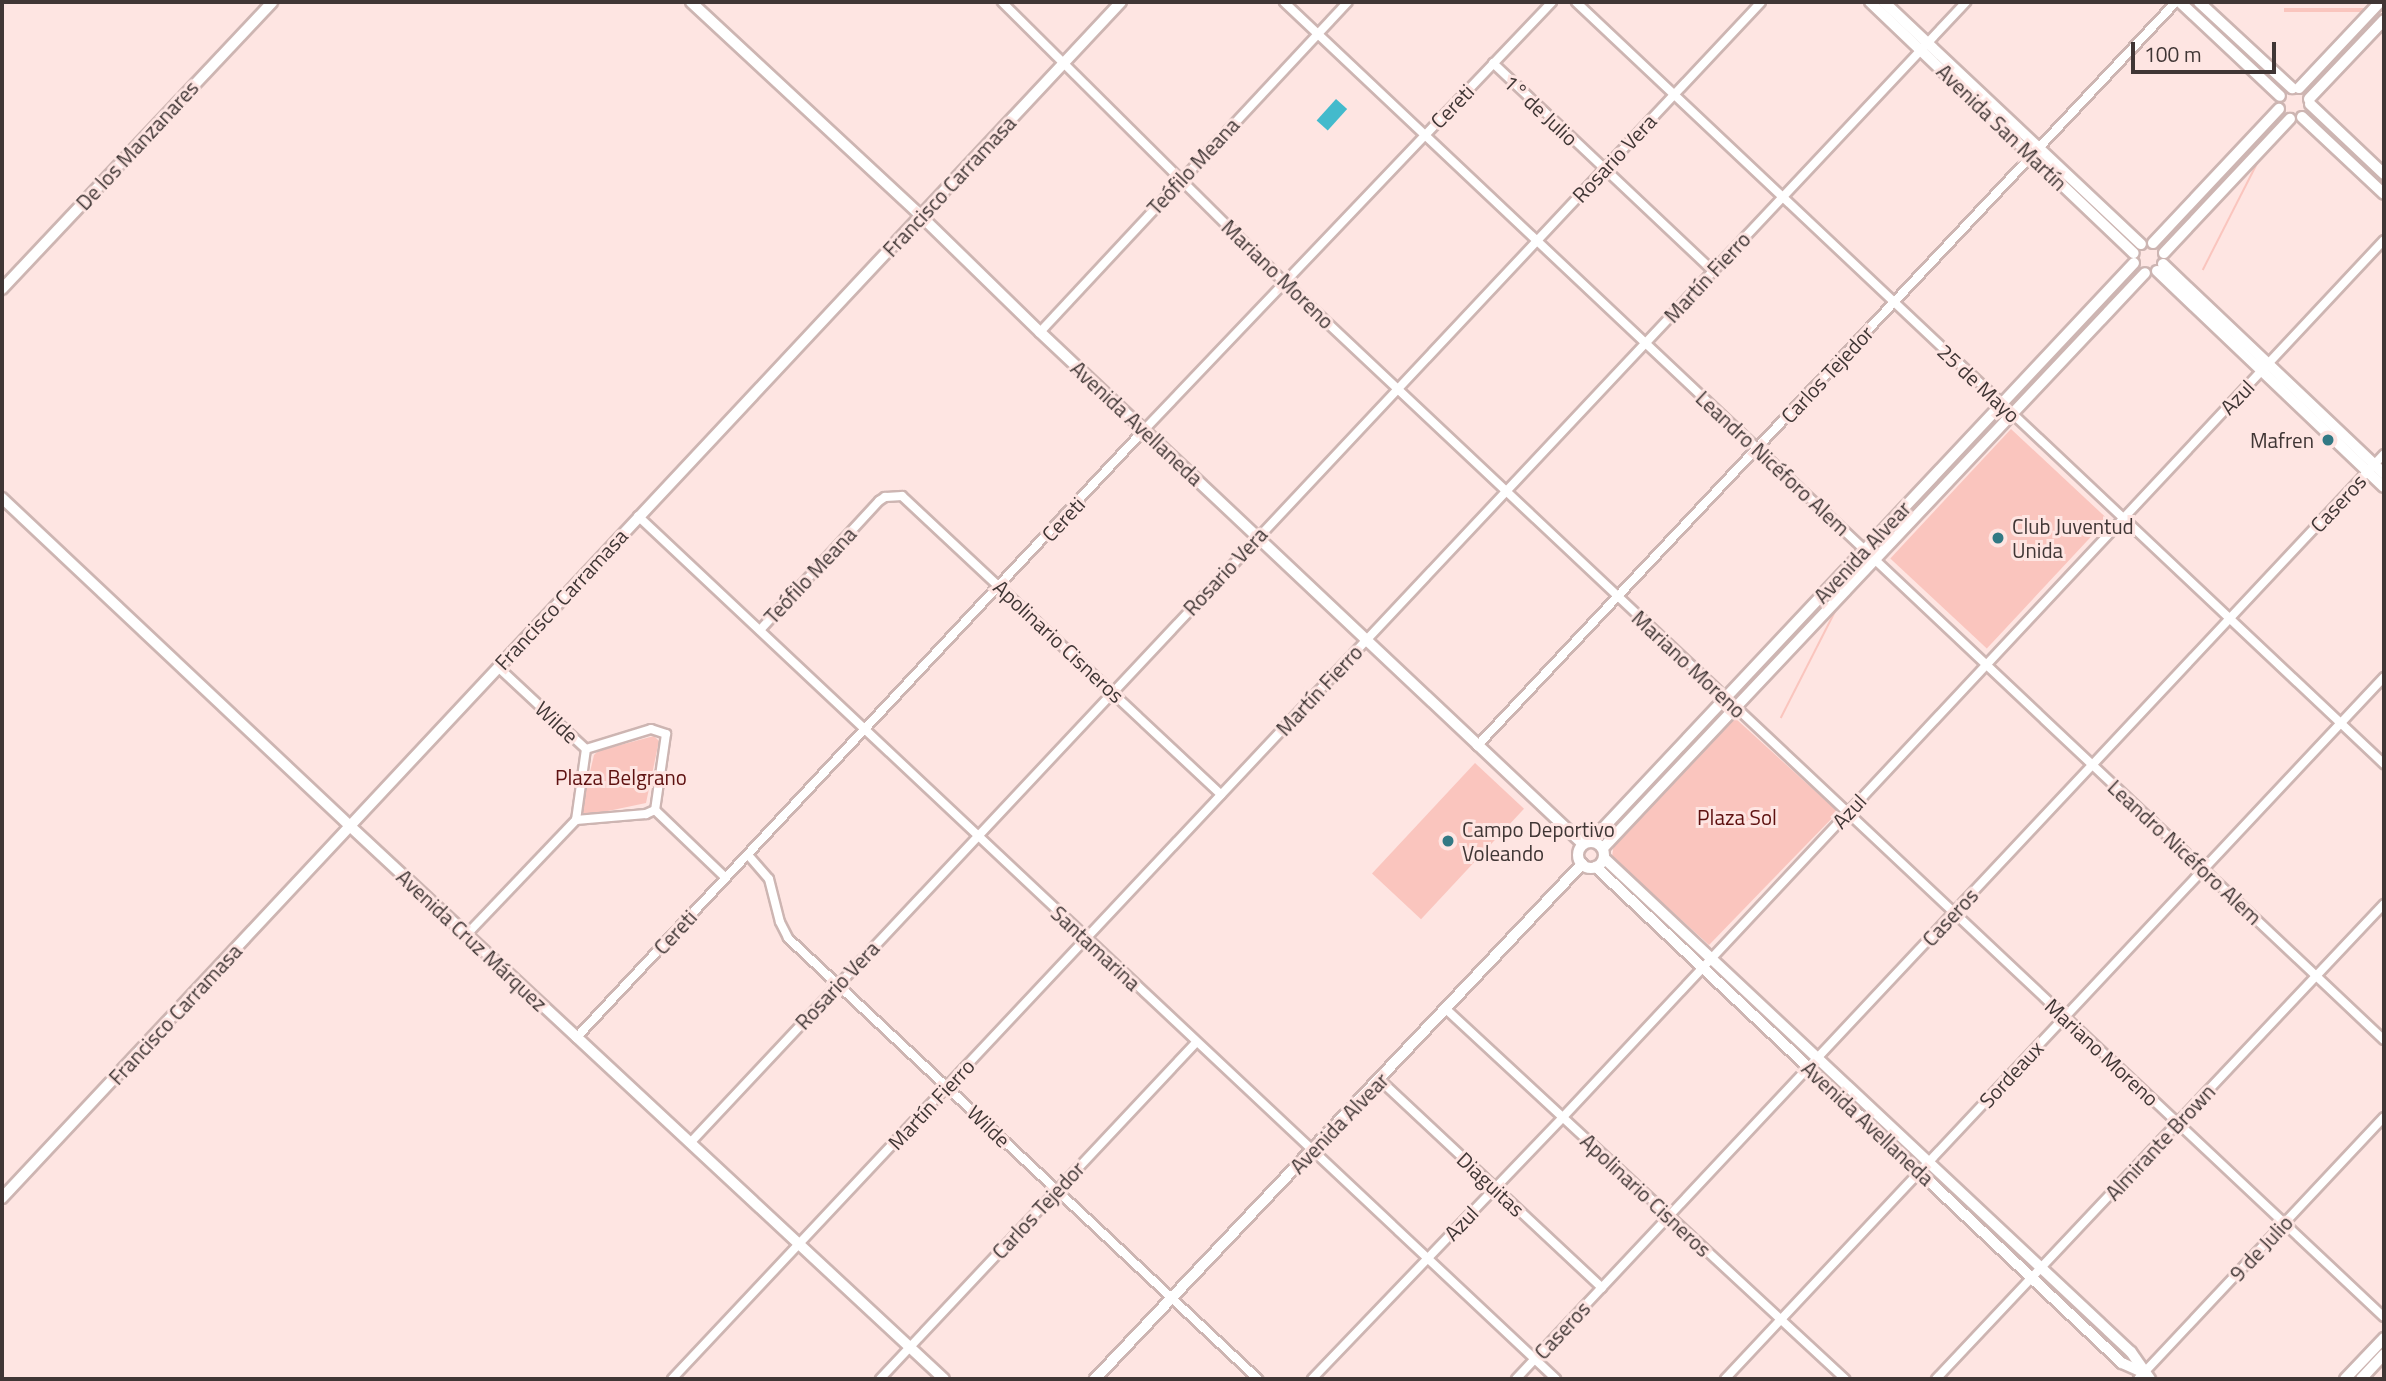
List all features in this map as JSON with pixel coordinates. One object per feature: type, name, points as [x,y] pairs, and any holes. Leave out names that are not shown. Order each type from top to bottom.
[{"type":"main road","name":"Avenida San Martín","points":[[1870,2],[1924,46],[2036,152],[2136,253],[2145,273]]},
{"type":"main road","name":"Avenida San Martín","points":[[1884,2],[1924,46]]},
{"type":"main road","points":[[2178,2],[2280,96]]},
{"type":"main road","points":[[2199,2],[2295,88],[2384,174]]},
{"type":"main road","points":[[2280,96],[2295,88],[2380,2]]},
{"type":"main road","points":[[2145,273],[2161,263],[2384,20]]},
{"type":"main road","points":[[2136,253],[2153,243],[2279,109],[2280,96]]},
{"type":"main road","points":[[2279,109],[2296,118],[2384,194]]},
{"type":"main road","points":[[2153,243],[2161,263],[2371,468],[2384,487]]},
{"type":"main road","name":"Avenida Alvear","points":[[1587,843],[2001,404],[2136,253]]},
{"type":"main road","name":"Avenida Alvear","points":[[1596,867],[1603,853],[1735,707],[2145,273]]},
{"type":"main road","points":[[2371,468],[2384,474]]},
{"type":"main road","points":[[1587,843],[1578,856],[1582,864],[1596,867]]},
{"type":"main road","name":"Avenida Avellaneda","points":[[1587,843],[1603,853],[1809,1068],[2122,1363],[2144,1377]]},
{"type":"main road","name":"Avenida Avellaneda","points":[[1596,867],[1817,1059],[2131,1352],[2144,1377]]},
{"type":"main road","points":[[2345,1379],[2384,1338]]},
{"type":"main road","points":[[2361,1379],[2384,1354]]},
{"type":"street","name":"De los Manzanares","points":[[2,289],[272,2]]},
{"type":"street","name":"Avenida Avellaneda","points":[[691,2],[922,217],[1477,746],[1587,843]]},
{"type":"street","name":"Mariano Moreno","points":[[1002,2],[1284,282],[2384,1318]]},
{"type":"street","name":"Francisco Carramasa","points":[[2,1198],[1121,2]]},
{"type":"street","name":"Leandro Nicéforo Alem","points":[[1284,2],[2384,1040]]},
{"type":"street","name":"Teófilo Meana","points":[[1040,332],[1348,2]]},
{"type":"street","name":"Cereti","points":[[576,1038],[865,732],[1144,430],[1552,2]]},
{"type":"street","name":"25 de Mayo","points":[[1576,2],[2384,764]]},
{"type":"street","name":"Rosario Vera","points":[[691,1142],[1761,2]]},
{"type":"street","name":"Martín Fierro","points":[[672,1379],[1966,2]]},
{"type":"street","name":"Carlos Tejedor","points":[[1477,746],[2178,2]]},
{"type":"street","name":"1° de Julio","points":[[1493,64],[1713,271]]},
{"type":"street","name":"Azul","points":[[1312,1379],[1563,1117],[2384,240]]},
{"type":"street","name":"Caseros","points":[[1516,1379],[2384,454]]},
{"type":"street","name":"Teófilo Meana","points":[[760,630],[878,501],[893,495]]},
{"type":"street","name":"Apolinario Cisneros","points":[[893,495],[908,499],[1221,794]]},
{"type":"street","name":"Avenida Cruz Márquez","points":[[2,498],[576,1038],[800,1242],[944,1379]]},
{"type":"street","name":"Santamarina","points":[[638,516],[1556,1379]]},
{"type":"street","name":"Wilde","points":[[498,667],[586,749],[576,820]]},
{"type":"street","name":"Sordeaux","points":[[1725,1379],[2384,677]]},
{"type":"street","points":[[586,749],[651,729],[666,734],[655,810]]},
{"type":"street","points":[[467,934],[576,820],[646,814],[655,810]]},
{"type":"street","points":[[655,810],[726,878]]},
{"type":"street","name":"Wilde","points":[[749,856],[769,878],[779,922],[788,938],[1258,1379]]},
{"type":"street","name":"Avenida Alvear","points":[[1094,1379],[1447,1010],[1582,864]]},
{"type":"street","name":"Almirante Brown","points":[[1936,1379],[2384,904]]},
{"type":"street","name":"Apolinario Cisneros","points":[[1447,1010],[1845,1379]]},
{"type":"street","name":"Carlos Tejedor","points":[[880,1379],[1196,1042]]},
{"type":"street","name":"Diaguitas","points":[[1380,1080],[1602,1288]]},
{"type":"street","name":"9 de Julio","points":[[2144,1377],[2384,1117]]},
{"type":"green space","points":[[2187,2],[2194,2],[2280,84],[2277,87]]},
{"type":"green space","points":[[2284,8],[2384,8],[2384,12],[2284,12]]},
{"type":"green space","points":[[2314,114],[2384,181],[2380,185],[2311,118]]},
{"type":"green space","points":[[2279,118],[2281,119],[2204,270]]},
{"type":"green space","points":[[2132,274],[2134,276],[2013,397],[2011,395]]},
{"type":"green space","points":[[1999,415],[2001,417],[1881,537],[1879,535]]},
{"type":"green space","name":"Club Juventud Unida","points":[[2011,429],[2108,519],[1987,648],[1890,558]]},
{"type":"green space","points":[[1857,566],[1859,567],[1782,718]]},
{"type":"green space","points":[[1723,710],[1725,711],[1648,862]]},
{"type":"green space","name":"Plaza Sol","points":[[1735,718],[1838,812],[1709,945],[1612,857],[1614,843]]},
{"type":"green space","name":"Plaza Belgrano","points":[[654,736],[659,741],[646,803],[589,815],[583,813],[581,810],[594,755],[598,751]]},
{"type":"green space","name":"Campo Deportivo Voleando","points":[[1475,763],[1524,809],[1421,919],[1372,873]]},
{"type":"green space","points":[[1609,867],[1700,952],[1697,956],[1606,871]]},
{"type":"green space","points":[[1717,968],[1808,1053],[1804,1057],[1714,971]]},
{"type":"green space","points":[[1826,1071],[1915,1157],[1911,1161],[1822,1075]]},
{"type":"green space","points":[[1934,1175],[2024,1260],[2021,1264],[1931,1178]]},
{"type":"green space","points":[[2045,1277],[2136,1362],[2132,1366],[2042,1280]]},
{"type":"water","points":[[1336,99],[1347,109],[1328,131],[1317,121]]},
{"type":"place","name":"Mafren","points":[[2328,440]]},
{"type":"place","name":"Club Juventud Unida","points":[[1998,538]]},
{"type":"place","name":"Campo Deportivo Voleando","points":[[1448,841]]}]
